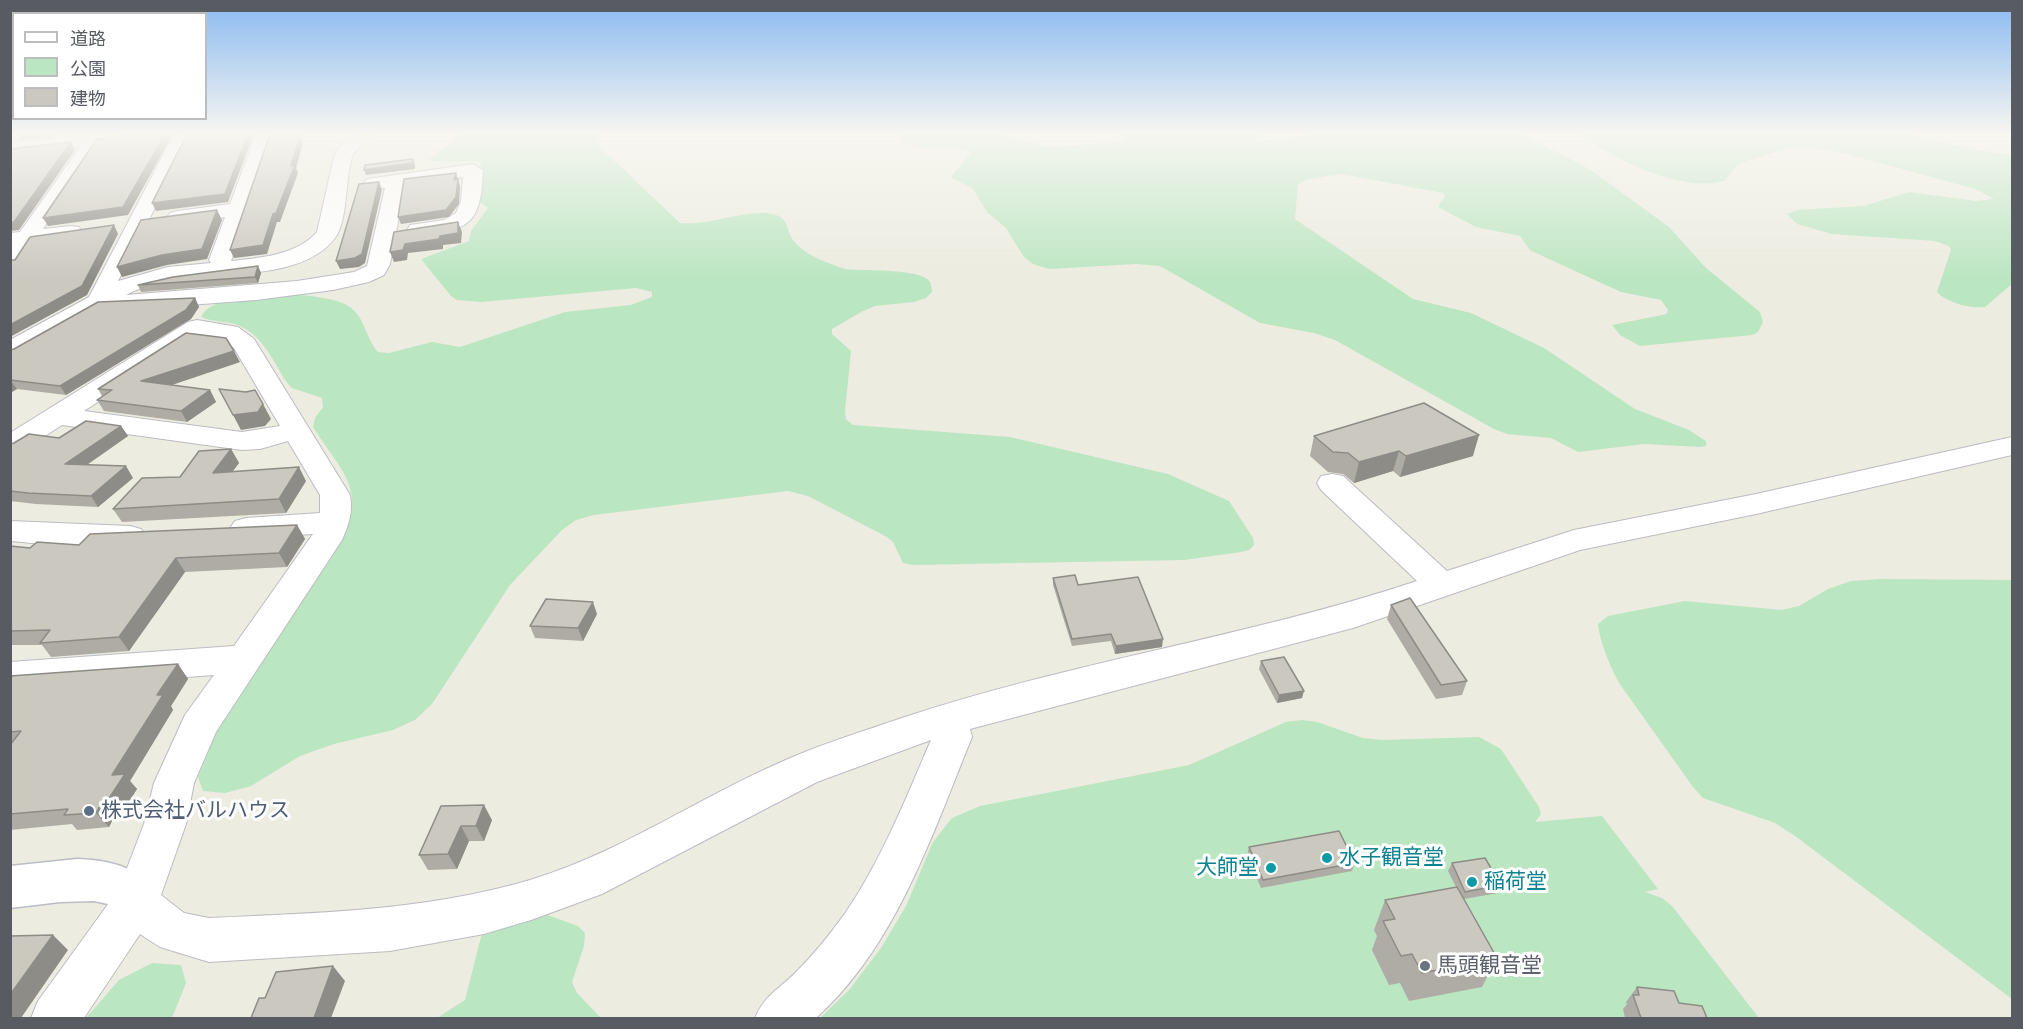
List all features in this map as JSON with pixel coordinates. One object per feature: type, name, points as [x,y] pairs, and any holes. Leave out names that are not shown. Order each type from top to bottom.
[{"type":"street","points":[[10,262],[19,239],[62,182]]},
{"type":"street","points":[[100,298],[158,182]]},
{"type":"street","points":[[220,260],[248,182]]},
{"type":"street","points":[[10,351],[100,298],[133,282],[150,277],[256,266],[306,253],[325,240],[338,182]]},
{"type":"street","points":[[337,187],[379,182]]},
{"type":"street","points":[[100,298],[104,302],[121,303],[304,287],[356,278],[376,269],[396,182]]},
{"type":"street","points":[[385,235],[457,224],[471,206],[472,182]]},
{"type":"street","points":[[115,226],[238,209]]},
{"type":"street","points":[[19,239],[93,229]]},
{"type":"street","points":[[10,324],[30,332],[42,333]]},
{"type":"street","points":[[10,446],[197,327],[222,330],[240,338],[335,495],[337,508],[335,522],[326,540],[199,726],[174,783],[165,824],[137,900],[55,1018]]},
{"type":"street","points":[[57,416],[242,441],[278,436],[297,430]]},
{"type":"street","points":[[10,887],[91,880],[111,882],[127,889],[161,926],[183,936],[209,940],[390,930],[484,913],[540,897],[611,868],[803,770],[876,742],[949,720],[1314,627],[1574,541],[1717,512],[2013,446]]},
{"type":"street","points":[[1332,483],[1442,586]]},
{"type":"street","points":[[217,530],[335,522]]},
{"type":"street","points":[[10,531],[80,536],[159,534]]},
{"type":"street","points":[[10,676],[245,659]]},
{"type":"street","points":[[780,1018],[829,974],[859,936],[882,898],[952,737],[949,720]]},
{"type":"green space","points":[[481,182],[637,182],[680,223],[704,222],[753,213],[776,215],[783,219],[791,237],[798,245],[824,261],[845,269],[916,274],[930,282],[932,292],[926,298],[914,302],[875,306],[832,329],[832,334],[851,351],[845,411],[846,419],[853,425],[1010,437],[1168,474],[1229,501],[1253,538],[1254,545],[1249,550],[1241,552],[1184,560],[912,565],[903,563],[893,542],[887,537],[808,496],[788,491],[594,515],[576,520],[562,530],[510,585],[432,704],[415,720],[393,730],[334,744],[300,756],[251,786],[225,793],[203,791],[198,777],[220,724],[343,539],[350,521],[352,506],[347,480],[313,427],[315,418],[323,407],[322,398],[292,388],[252,333],[234,324],[201,317],[210,307],[225,300],[245,296],[291,294],[313,296],[345,304],[352,309],[361,320],[378,352],[389,353],[432,342],[460,347],[565,312],[631,305],[652,297],[652,292],[636,288],[481,302],[457,300],[451,296],[421,259],[469,241],[471,231],[488,208],[480,202]]},
{"type":"green space","points":[[960,182],[1302,182],[1298,184],[1295,219],[1413,299],[1471,313],[1544,348],[1635,409],[1689,430],[1706,441],[1706,446],[1644,444],[1578,452],[1551,438],[1507,434],[1494,429],[1335,340],[1314,333],[1260,323],[1160,266],[1136,264],[1049,269],[1033,264],[1024,257],[1006,228],[987,212],[973,189]]},
{"type":"green space","points":[[1385,182],[1607,182],[1669,227],[1706,268],[1760,312],[1763,322],[1758,332],[1752,335],[1640,346],[1620,335],[1612,325],[1667,314],[1668,310],[1661,300],[1621,292],[1530,250],[1520,236],[1476,227],[1438,207],[1445,196],[1443,193]]},
{"type":"green space","points":[[1949,182],[2012,182],[2012,284],[1985,307],[1960,304],[1937,292],[1951,250],[1949,246],[1935,241],[1832,234],[1797,224],[1787,214],[1797,210],[1864,206],[1909,192],[1976,201],[1994,199],[1975,189]]},
{"type":"green space","points":[[1880,579],[2012,580],[2012,999],[1795,836],[1775,823],[1703,798],[1619,683],[1599,631],[1598,624],[1608,616],[1685,601],[1782,610],[1799,606],[1828,589],[1851,581]]},
{"type":"green space","points":[[1302,720],[1317,722],[1363,738],[1382,740],[1479,737],[1501,749],[1539,807],[1541,814],[1535,822],[1602,816],[1658,889],[1645,892],[1662,898],[1672,906],[1759,1018],[820,1018],[849,990],[881,948],[906,906],[933,842],[952,818],[980,806],[1189,765],[1286,722]]},
{"type":"green space","points":[[545,914],[578,926],[585,933],[584,946],[572,982],[577,993],[601,1018],[437,1018],[465,1000],[481,937],[488,925]]},
{"type":"green space","points":[[152,963],[181,965],[186,983],[172,1018],[86,1018],[119,980]]},
{"type":"building","points":[[10,182],[42,182],[14,222],[10,222]]},
{"type":"building","points":[[68,182],[137,182],[123,207],[43,218]]},
{"type":"building","points":[[163,182],[230,182],[225,194],[152,203]]},
{"type":"building","points":[[253,182],[288,182],[276,213],[273,214],[263,245],[230,250]]},
{"type":"building","points":[[379,182],[362,254],[355,258],[336,261],[359,184]]},
{"type":"building","points":[[404,182],[458,182],[456,197],[446,210],[398,217]]},
{"type":"building","points":[[217,210],[202,249],[162,255],[117,267],[141,220]]},
{"type":"building","points":[[458,222],[458,233],[440,236],[439,239],[405,244],[403,250],[390,252],[394,232]]},
{"type":"building","points":[[114,225],[82,286],[10,325],[10,260],[15,260],[30,237]]},
{"type":"building","points":[[258,266],[255,277],[138,285],[173,277]]},
{"type":"building","points":[[195,298],[186,310],[60,386],[10,380],[10,350],[98,302]]},
{"type":"building","points":[[186,333],[226,338],[234,351],[141,381],[210,390],[181,411],[97,400],[112,390],[98,389]]},
{"type":"building","points":[[219,389],[246,392],[255,390],[263,404],[258,412],[233,415]]},
{"type":"building","points":[[1424,403],[1479,435],[1406,456],[1399,451],[1359,462],[1348,453],[1333,452],[1314,436]]},
{"type":"building","points":[[86,421],[121,426],[65,464],[126,466],[91,496],[10,491],[10,444],[29,434],[59,438]]},
{"type":"building","points":[[231,449],[213,473],[299,467],[279,499],[113,509],[142,478],[180,477],[199,451]]},
{"type":"building","points":[[297,525],[279,553],[176,558],[119,637],[40,643],[50,630],[10,631],[10,546],[30,548],[37,542],[79,545],[90,534]]},
{"type":"building","points":[[1075,575],[1078,585],[1138,577],[1163,639],[1116,646],[1111,634],[1072,639],[1053,578]]},
{"type":"building","points":[[1410,598],[1467,681],[1441,685],[1391,605]]},
{"type":"building","points":[[546,599],[593,602],[578,628],[530,626]]},
{"type":"building","points":[[1284,657],[1304,691],[1279,695],[1261,661]]},
{"type":"building","points":[[178,664],[157,695],[163,695],[112,775],[125,774],[104,806],[100,806],[96,813],[64,815],[68,809],[10,814],[10,745],[21,731],[10,732],[10,676]]},
{"type":"building","points":[[484,805],[476,826],[461,826],[448,854],[419,855],[441,806]]},
{"type":"building","points":[[1339,831],[1355,863],[1263,880],[1249,847]]},
{"type":"building","points":[[1485,858],[1501,885],[1465,892],[1452,863]]},
{"type":"building","points":[[1457,887],[1497,958],[1422,973],[1412,954],[1401,956],[1383,921],[1395,919],[1385,900]]},
{"type":"building","points":[[53,935],[10,995],[10,936]]},
{"type":"building","points":[[333,966],[314,1018],[251,1018],[259,998],[265,998],[276,972]]},
{"type":"building","points":[[1637,987],[1674,991],[1679,1003],[1702,1006],[1707,1018],[1641,1018],[1633,995],[1639,995]]},
{"type":"place","name":"株式会社バルハウス","points":[[89,811]]},
{"type":"place","name":"水子観音堂","points":[[1327,858]]},
{"type":"place","name":"大師堂","points":[[1271,868]]},
{"type":"place","name":"稲荷堂","points":[[1472,882]]},
{"type":"place","name":"馬頭観音堂","points":[[1425,966]]}]
